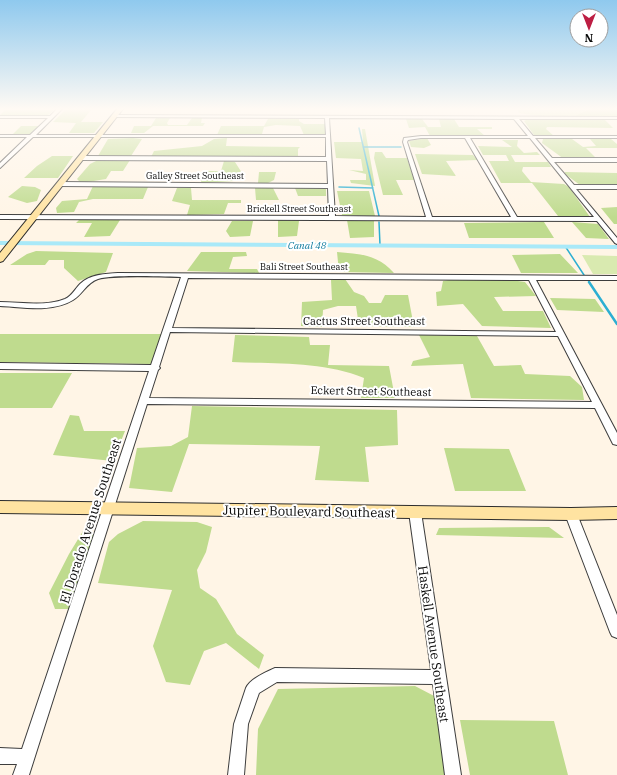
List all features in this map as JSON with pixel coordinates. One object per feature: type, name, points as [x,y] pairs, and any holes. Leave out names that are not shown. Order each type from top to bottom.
[{"type":"street","points":[[0,166],[21,145]]},
{"type":"street","points":[[0,259],[91,145]]},
{"type":"street","points":[[329,145],[332,218]]},
{"type":"street","points":[[406,145],[430,219]]},
{"type":"street","points":[[472,145],[515,219]]},
{"type":"street","points":[[538,145],[617,242]]},
{"type":"street","points":[[0,158],[8,158]]},
{"type":"street","points":[[80,158],[330,159]]},
{"type":"street","points":[[550,160],[617,160]]},
{"type":"street","name":"Galley Street Southeast","points":[[60,184],[331,186]]},
{"type":"street","points":[[572,187],[617,187]]},
{"type":"street","name":"Brickell Street Southeast","points":[[0,217],[598,219]]},
{"type":"street","name":"Bali Street Southeast","points":[[0,304],[44,304],[61,302],[78,294],[83,285],[90,280],[101,276],[185,275],[617,278]]},
{"type":"street","name":"El Dorado Avenue Southeast","points":[[21,775],[156,368],[185,275]]},
{"type":"street","points":[[532,278],[617,442]]},
{"type":"street","name":"Cactus Street Southeast","points":[[168,330],[560,334]]},
{"type":"street","points":[[0,366],[156,368]]},
{"type":"street","name":"Eckert Street Southeast","points":[[144,401],[598,405]]},
{"type":"street","name":"Jupiter Boulevard Southeast","points":[[0,508],[571,514],[617,513]]},
{"type":"street","name":"Haskell Avenue Southeast","points":[[415,512],[453,775]]},
{"type":"street","points":[[571,514],[617,632]]},
{"type":"street","points":[[236,775],[241,724],[253,688],[275,675],[438,677]]},
{"type":"street","points":[[0,756],[27,756]]},
{"type":"green space","points":[[104,145],[138,145],[131,156],[98,156]]},
{"type":"green space","points":[[334,145],[368,145],[375,186],[351,183],[350,180],[366,180],[366,174],[349,170],[363,171],[361,159],[336,158]]},
{"type":"green space","points":[[410,145],[431,145],[424,148],[411,147]]},
{"type":"green space","points":[[509,145],[517,145],[524,153],[537,152],[540,155],[511,155],[515,162],[548,162],[551,167],[523,167],[522,171],[531,182],[564,184],[569,187],[590,217],[558,216],[532,183],[501,183],[489,161],[509,161],[506,155],[483,155],[478,146],[512,147]]},
{"type":"green space","points":[[545,145],[580,145],[583,147],[617,145],[617,148],[586,148],[597,159],[564,159]]},
{"type":"green space","points":[[202,146],[300,147],[298,149],[298,157],[151,157],[154,151]]},
{"type":"green space","points":[[375,152],[382,152],[386,158],[407,158],[414,180],[396,180],[403,195],[383,195],[374,158]]},
{"type":"green space","points":[[415,154],[473,155],[478,160],[446,161],[456,176],[422,174]]},
{"type":"green space","points":[[52,156],[73,156],[58,178],[24,178],[37,166]]},
{"type":"green space","points":[[98,160],[130,160],[123,171],[111,171],[106,179],[81,183],[77,179],[90,164]]},
{"type":"green space","points":[[224,161],[235,162],[242,173],[234,175],[234,181],[201,183],[202,171],[221,171]]},
{"type":"green space","points":[[259,172],[276,172],[274,180],[266,184],[258,183]]},
{"type":"green space","points":[[565,172],[617,173],[617,185],[580,185],[565,174]]},
{"type":"green space","points":[[22,186],[35,187],[41,190],[37,201],[27,203],[8,197]]},
{"type":"green space","points":[[93,186],[148,187],[143,199],[93,199],[79,202],[74,212],[57,213],[56,208],[62,201],[87,199]]},
{"type":"green space","points":[[177,188],[191,188],[192,200],[241,200],[241,203],[228,203],[224,214],[187,215],[190,205],[172,201]]},
{"type":"green space","points":[[255,188],[273,188],[279,200],[256,200]]},
{"type":"green space","points":[[295,188],[326,188],[326,196],[298,196]]},
{"type":"green space","points":[[337,191],[369,191],[375,216],[342,215]]},
{"type":"green space","points":[[617,207],[617,224],[614,224],[601,208]]},
{"type":"green space","points":[[79,220],[120,220],[110,236],[84,237],[92,223],[76,223]]},
{"type":"green space","points":[[278,220],[299,221],[297,236],[278,237]]},
{"type":"green space","points":[[347,220],[374,221],[374,237],[350,238]]},
{"type":"green space","points":[[232,221],[253,221],[250,236],[230,237],[226,231]]},
{"type":"green space","points":[[544,222],[554,238],[469,238],[464,223]]},
{"type":"green space","points":[[572,222],[598,224],[609,239],[586,238]]},
{"type":"green space","points":[[36,251],[113,253],[106,272],[78,281],[64,268],[64,260],[49,260],[45,265],[10,265],[27,254]]},
{"type":"green space","points":[[201,252],[246,252],[247,256],[233,257],[229,269],[257,269],[259,273],[187,271]]},
{"type":"green space","points":[[337,252],[368,256],[381,262],[394,273],[339,272]]},
{"type":"green space","points":[[560,254],[578,273],[521,273],[512,255]]},
{"type":"green space","points":[[582,255],[617,256],[617,274],[593,274]]},
{"type":"green space","points":[[345,279],[354,292],[364,296],[369,303],[381,303],[385,295],[408,295],[414,327],[359,326],[356,306],[338,306],[323,310],[322,327],[301,326],[302,302],[332,300],[331,280]]},
{"type":"green space","points":[[454,279],[511,280],[525,282],[536,296],[494,297],[503,311],[543,311],[551,328],[482,326],[463,304],[437,306],[436,292],[441,291],[443,281]]},
{"type":"green space","points":[[550,298],[595,299],[604,312],[557,310]]},
{"type":"green space","points":[[0,334],[163,334],[152,364],[0,362]]},
{"type":"green space","points":[[235,335],[309,337],[310,345],[330,345],[328,365],[389,366],[395,398],[361,398],[364,378],[332,369],[299,364],[232,362]]},
{"type":"green space","points":[[419,335],[477,336],[494,366],[521,365],[525,374],[570,376],[582,387],[584,400],[471,398],[463,364],[411,366],[413,361],[430,357]]},
{"type":"green space","points":[[0,373],[72,373],[52,408],[0,408]]},
{"type":"green space","points":[[192,406],[397,410],[398,445],[365,447],[369,482],[315,480],[320,446],[189,444],[172,492],[129,488],[137,448],[171,446],[188,437]]},
{"type":"green space","points":[[70,415],[79,416],[84,431],[125,431],[113,461],[53,455]]},
{"type":"green space","points":[[444,448],[509,449],[526,491],[455,491]]},
{"type":"green space","points":[[143,521],[197,522],[212,527],[206,552],[197,570],[200,588],[216,599],[237,634],[264,655],[259,669],[226,643],[204,651],[190,685],[166,682],[153,646],[172,590],[98,583],[109,542],[118,534]]},
{"type":"green space","points":[[549,527],[564,538],[436,535],[439,528]]},
{"type":"green space","points":[[83,531],[94,535],[69,609],[55,609],[49,593],[69,554]]},
{"type":"green space","points":[[415,686],[436,697],[446,775],[256,775],[258,729],[278,689]]},
{"type":"green space","points":[[460,720],[554,721],[568,775],[470,775]]},
{"type":"waterway","points":[[363,147],[401,147]]},
{"type":"waterway","points":[[363,147],[373,188]]},
{"type":"waterway","points":[[339,187],[373,188]]},
{"type":"waterway","points":[[373,188],[379,216]]},
{"type":"waterway","points":[[379,222],[380,245]]},
{"type":"waterway","name":"Canal 48","points":[[0,243],[615,247]]},
{"type":"waterway","points":[[565,246],[584,275]]},
{"type":"waterway","points":[[589,282],[617,324]]}]
